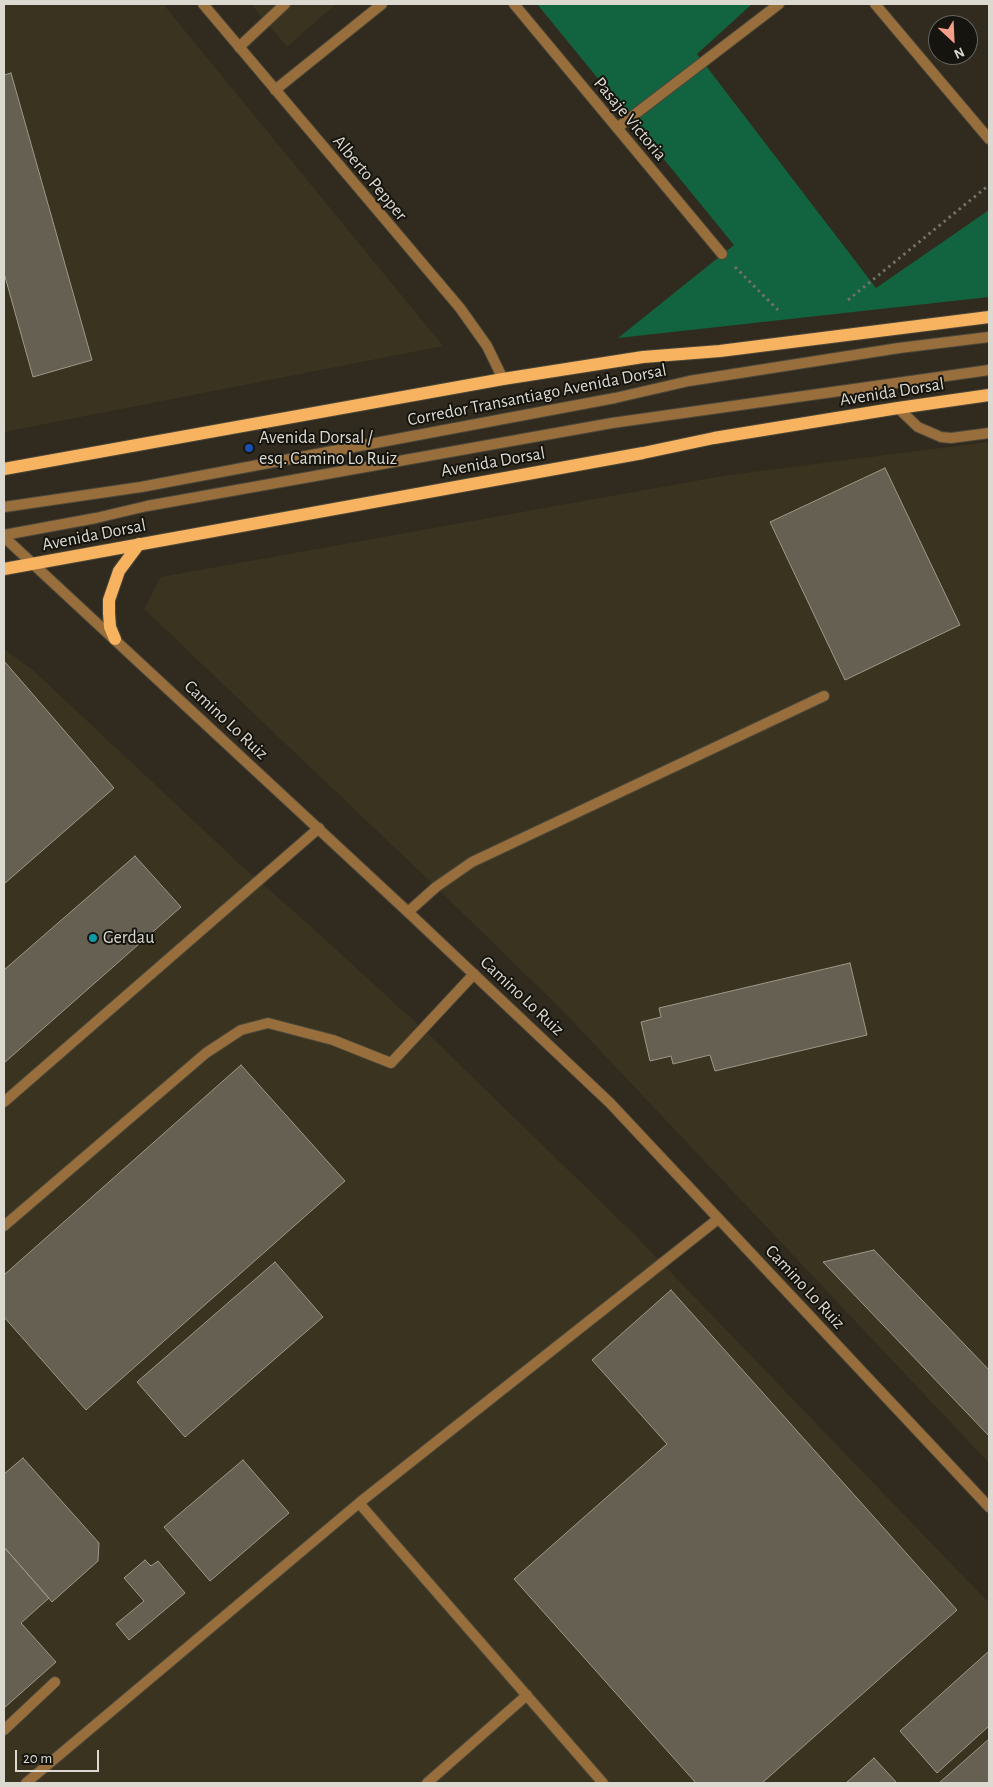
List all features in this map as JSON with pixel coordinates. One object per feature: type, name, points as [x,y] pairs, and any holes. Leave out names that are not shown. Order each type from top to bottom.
[{"type":"main road","points":[[4,469],[503,379],[643,357],[720,351],[989,317]]},
{"type":"main road","name":"Avenida Dorsal","points":[[4,569],[615,458],[714,438],[989,395]]},
{"type":"main road","points":[[115,639],[110,627],[108,614],[109,600],[119,571],[139,544]]},
{"type":"street","name":"Alberto Pepper","points":[[203,4],[475,328],[503,379]]},
{"type":"street","points":[[239,47],[285,4]]},
{"type":"street","points":[[275,90],[382,4]]},
{"type":"street","name":"Pasaje Victoria","points":[[514,4],[722,254]]},
{"type":"street","points":[[617,128],[779,4]]},
{"type":"street","points":[[875,4],[989,139]]},
{"type":"street","name":"Corredor Transantiago Avenida Dorsal","points":[[4,507],[114,489],[141,487],[605,400],[689,382],[899,348],[989,337]]},
{"type":"street","points":[[4,536],[147,506],[612,423],[989,370]]},
{"type":"street","points":[[898,408],[918,427],[941,437],[951,438],[989,433]]},
{"type":"street","name":"Camino Lo Ruiz","points":[[4,536],[319,828],[610,1103],[989,1507]]},
{"type":"street","points":[[408,912],[436,887],[472,862],[824,696]]},
{"type":"street","points":[[4,1102],[319,828]]},
{"type":"street","points":[[4,1226],[206,1053],[241,1030],[268,1024],[333,1040],[390,1063],[474,974]]},
{"type":"street","points":[[26,1783],[359,1503],[718,1219]]},
{"type":"street","points":[[359,1503],[604,1783]]},
{"type":"street","points":[[4,1730],[55,1682]]},
{"type":"street","points":[[427,1783],[528,1695]]},
{"type":"path","points":[[848,300],[989,185]]},
{"type":"path","points":[[722,254],[778,310]]},
{"type":"shaded area","points":[[4,4],[163,4],[443,346],[4,432]]},
{"type":"shaded area","points":[[251,4],[336,4],[287,47]]},
{"type":"shaded area","points":[[989,442],[989,1463],[561,1009],[436,887],[144,609],[161,577],[728,475]]},
{"type":"shaded area","points":[[4,649],[34,671],[244,868],[423,1029],[632,1232],[989,1603],[989,1783],[4,1783]]},
{"type":"green space","points":[[537,4],[752,4],[697,54],[876,288],[989,210],[989,297],[618,338],[734,245]]},
{"type":"building","points":[[11,73],[92,360],[33,377],[4,273],[4,75]]},
{"type":"building","points":[[885,468],[960,625],[845,680],[770,522]]},
{"type":"building","points":[[4,661],[114,788],[4,884]]},
{"type":"building","name":"Gerdau","points":[[135,856],[181,907],[4,1063],[4,970]]},
{"type":"building","points":[[850,963],[867,1035],[715,1071],[710,1055],[673,1064],[671,1056],[650,1061],[641,1022],[661,1017],[659,1008]]},
{"type":"building","points":[[241,1065],[345,1181],[86,1410],[4,1317],[4,1275]]},
{"type":"building","points":[[874,1250],[989,1370],[989,1436],[823,1262]]},
{"type":"building","points":[[275,1262],[323,1317],[185,1437],[137,1382]]},
{"type":"building","points":[[671,1290],[957,1610],[762,1783],[696,1783],[514,1579],[667,1444],[592,1360]]},
{"type":"building","points":[[23,1458],[99,1543],[98,1561],[52,1602],[4,1547],[4,1474]]},
{"type":"building","points":[[243,1460],[289,1513],[210,1581],[164,1527]]},
{"type":"building","points":[[4,1547],[49,1598],[21,1623],[56,1662],[4,1708]]},
{"type":"building","points":[[145,1560],[151,1566],[158,1561],[185,1593],[129,1640],[116,1624],[144,1601],[124,1578]]},
{"type":"building","points":[[989,1651],[989,1726],[937,1773],[900,1731]]},
{"type":"building","points":[[989,1739],[989,1783],[939,1783]]},
{"type":"building","points":[[874,1758],[897,1783],[846,1783]]},
{"type":"place","name":"Avenida Dorsal / esq. Camino Lo Ruiz","points":[[249,448]]},
{"type":"place","name":"Gerdau","points":[[93,938]]}]
